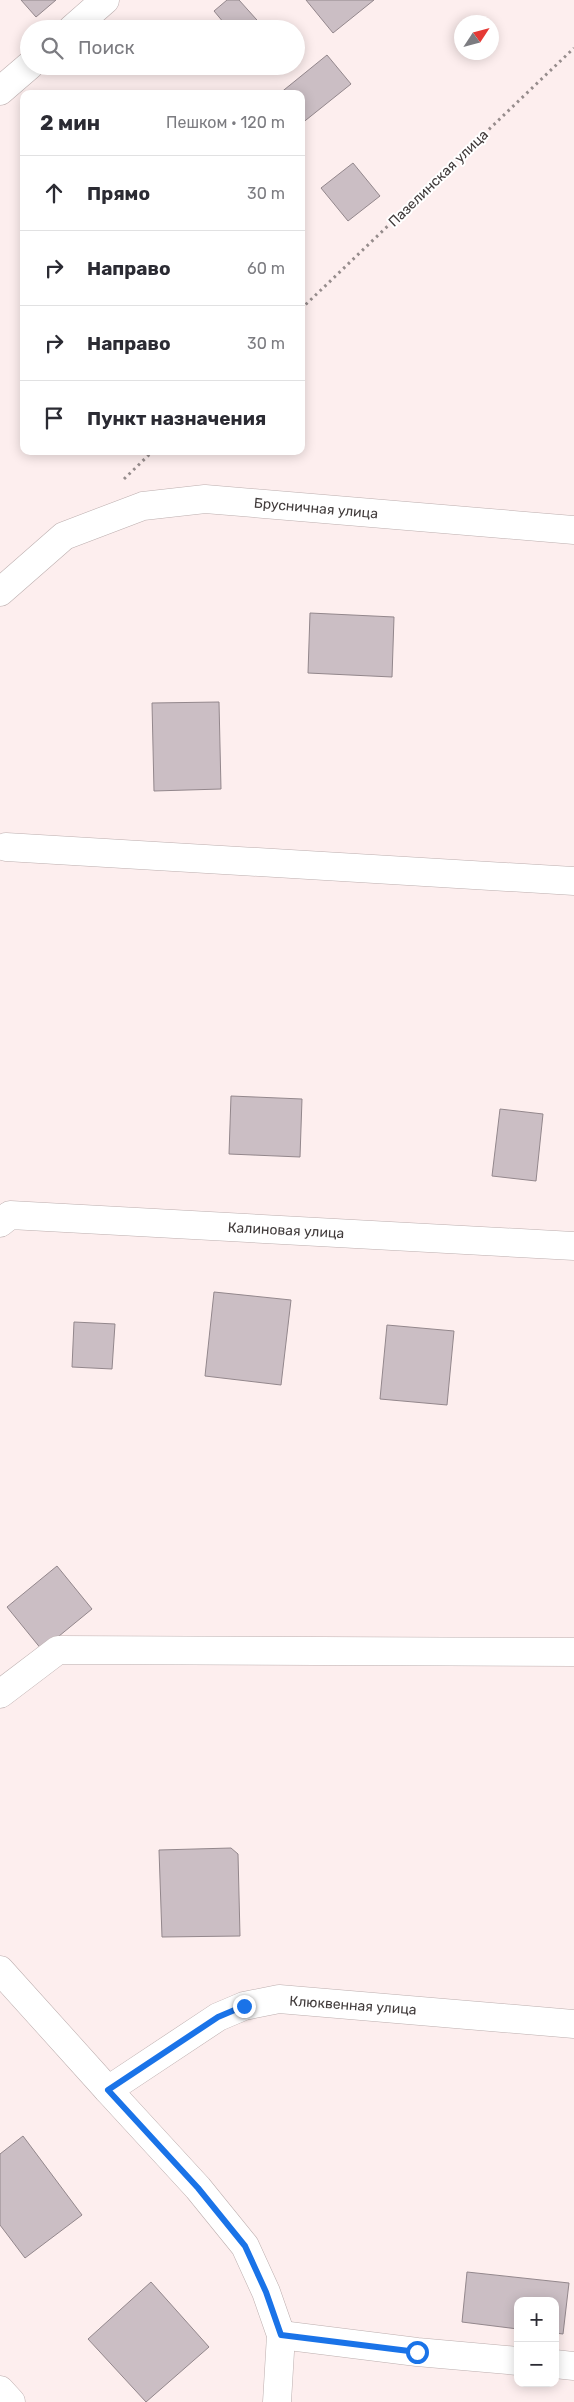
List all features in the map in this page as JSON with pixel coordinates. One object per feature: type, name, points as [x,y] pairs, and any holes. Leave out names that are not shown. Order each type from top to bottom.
[{"type":"street","points":[[82,20],[105,0]]},
{"type":"street","points":[[0,91],[20,74]]},
{"type":"street","name":"Брусничная улица","points":[[0,592],[64,536],[143,506],[204,499],[574,530]]},
{"type":"street","points":[[6,847],[574,881]]},
{"type":"street","name":"Калиновая улица","points":[[0,1223],[10,1215],[574,1246]]},
{"type":"street","points":[[0,1694],[58,1650],[574,1652]]},
{"type":"street","points":[[0,1970],[198,2188],[245,2246],[266,2292],[281,2335],[277,2402]]},
{"type":"street","name":"Клюквенная улица","points":[[108,2090],[218,2017],[244,2006],[279,2000],[574,2024]]},
{"type":"street","points":[[281,2335],[417,2352],[514,2361]]},
{"type":"street","points":[[559,2364],[574,2366]]},
{"type":"street","points":[[0,2390],[11,2402]]},
{"type":"path","name":"Пазелинская улица","points":[[305,305],[574,48]]},
{"type":"building","points":[[21,0],[56,0],[36,17]]},
{"type":"building","points":[[227,0],[239,0],[257,20],[222,20],[214,11]]},
{"type":"building","points":[[306,0],[374,0],[333,33]]},
{"type":"building","points":[[327,55],[351,84],[305,121],[305,90],[284,90],[302,75],[305,75],[305,73]]},
{"type":"building","points":[[353,163],[380,196],[348,221],[321,188]]},
{"type":"building","points":[[310,613],[394,617],[392,677],[308,673]]},
{"type":"building","points":[[219,702],[221,789],[154,791],[152,703]]},
{"type":"building","points":[[231,1096],[302,1099],[300,1157],[229,1154]]},
{"type":"building","points":[[500,1109],[543,1114],[536,1181],[492,1176]]},
{"type":"building","points":[[214,1292],[291,1300],[281,1385],[205,1376]]},
{"type":"building","points":[[74,1322],[115,1324],[112,1369],[72,1367]]},
{"type":"building","points":[[387,1325],[454,1331],[447,1405],[380,1399]]},
{"type":"building","points":[[57,1566],[92,1609],[42,1650],[7,1607]]},
{"type":"building","points":[[231,1848],[238,1854],[240,1936],[162,1937],[159,1850]]},
{"type":"building","points":[[23,2136],[82,2215],[25,2258],[0,2225],[0,2154]]},
{"type":"building","points":[[467,2272],[569,2283],[563,2334],[559,2334],[559,2297],[514,2297],[514,2328],[462,2322]]},
{"type":"building","points":[[151,2282],[209,2347],[146,2402],[88,2339]]},
{"type":"route","points":[[244,2006],[218,2017],[108,2090],[198,2188],[245,2246],[266,2292],[281,2335],[417,2352]]}]
